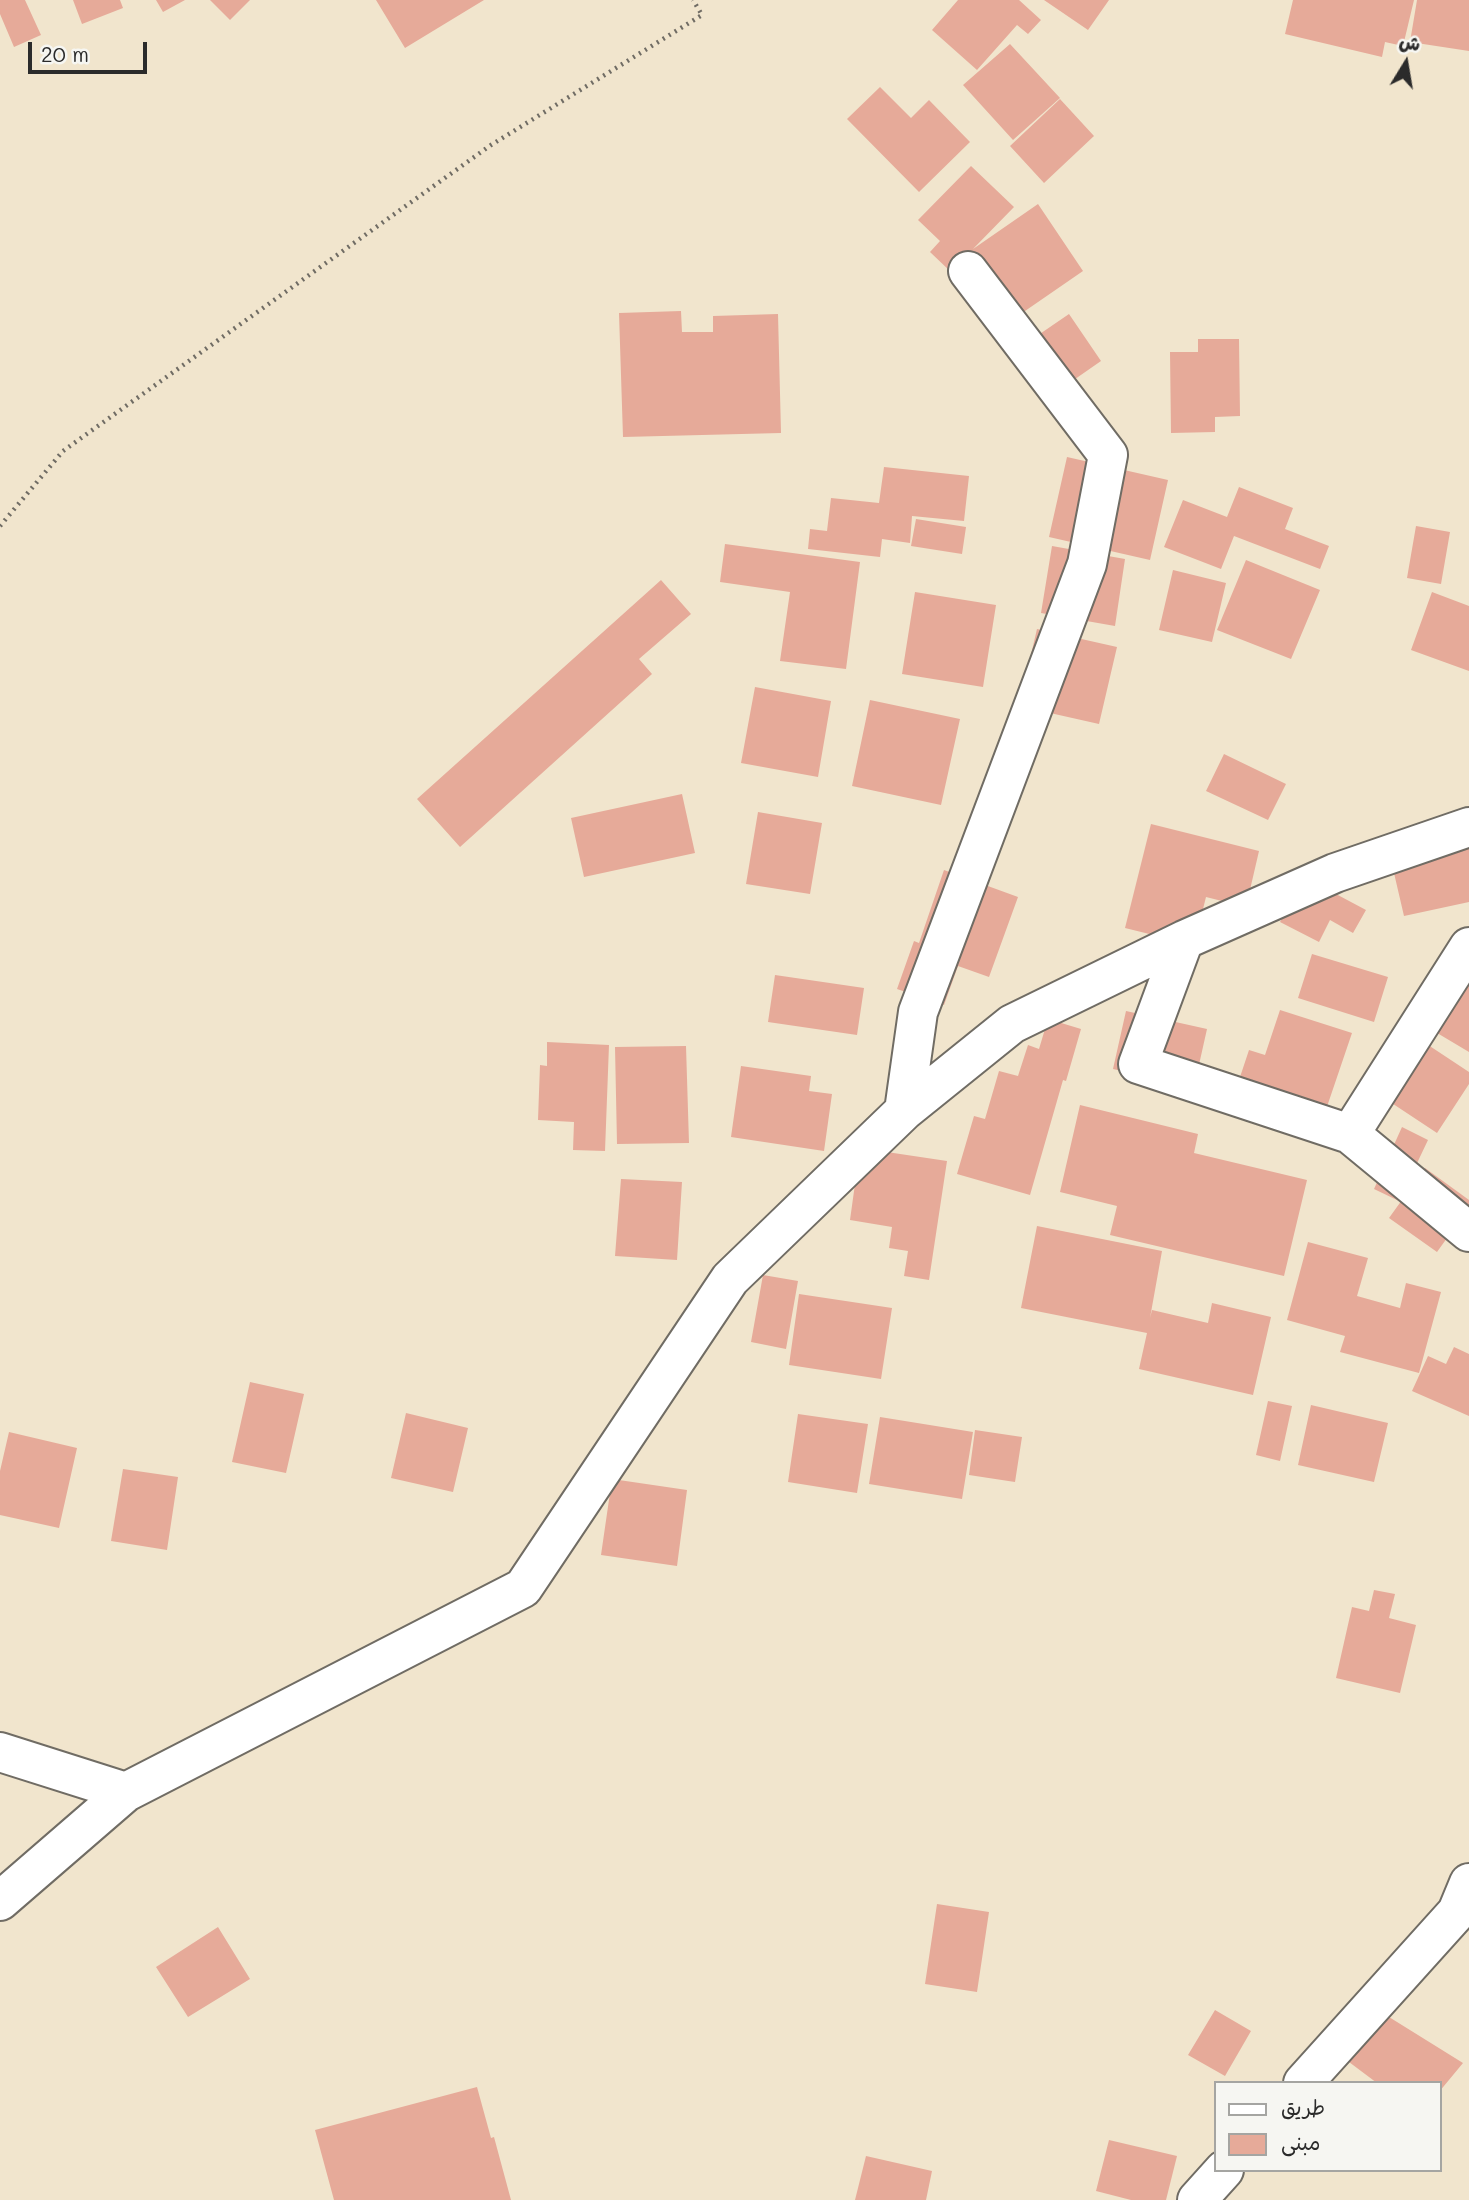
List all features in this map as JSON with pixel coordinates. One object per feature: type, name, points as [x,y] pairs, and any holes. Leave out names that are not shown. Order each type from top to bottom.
[{"type":"street","points":[[904,1111],[918,1012],[1087,564],[1108,455],[968,271]]},
{"type":"street","points":[[0,1901],[126,1792],[523,1588],[730,1279],[904,1111],[1012,1024],[1184,940],[1335,873],[1469,827]]},
{"type":"street","points":[[1184,940],[1138,1064],[1350,1134],[1469,1232]]},
{"type":"street","points":[[1350,1134],[1469,947]]},
{"type":"street","points":[[0,1752],[126,1792]]},
{"type":"street","points":[[1305,2081],[1457,1912],[1469,1884]]},
{"type":"street","points":[[1197,2200],[1222,2172]]},
{"type":"path","points":[[0,526],[63,451],[491,145],[702,15],[693,0]]},
{"type":"building","points":[[0,0],[25,0],[41,35],[14,47],[0,14]]},
{"type":"building","points":[[73,0],[120,0],[123,8],[82,24]]},
{"type":"building","points":[[156,0],[185,0],[163,12]]},
{"type":"building","points":[[210,0],[250,0],[230,20]]},
{"type":"building","points":[[376,0],[484,0],[405,48]]},
{"type":"building","points":[[958,0],[1019,0],[1041,20],[1028,34],[1017,25],[977,70],[932,30]]},
{"type":"building","points":[[1044,0],[1109,0],[1088,30]]},
{"type":"building","points":[[1293,0],[1414,0],[1403,46],[1385,42],[1382,57],[1285,34]]},
{"type":"building","points":[[1417,0],[1469,0],[1469,51],[1410,42]]},
{"type":"building","points":[[1010,44],[1060,98],[1013,140],[963,85]]},
{"type":"building","points":[[880,87],[911,118],[929,100],[970,142],[919,192],[847,119]]},
{"type":"building","points":[[1060,99],[1094,136],[1044,183],[1010,146]]},
{"type":"building","points":[[971,166],[1014,207],[973,249],[1038,204],[1083,271],[996,331],[951,272],[930,252],[940,241],[918,220]]},
{"type":"building","points":[[681,311],[682,332],[713,332],[713,316],[778,314],[781,433],[623,437],[619,313]]},
{"type":"building","points":[[1069,314],[1101,361],[1045,400],[1012,353]]},
{"type":"building","points":[[1198,339],[1239,339],[1240,416],[1215,417],[1215,432],[1171,433],[1170,352],[1198,352]]},
{"type":"building","points":[[1067,457],[1168,480],[1150,560],[1049,537]]},
{"type":"building","points":[[884,467],[969,476],[964,521],[912,516],[910,543],[882,539],[880,557],[808,549],[810,529],[827,531],[831,498],[879,503]]},
{"type":"building","points":[[1239,487],[1293,508],[1285,529],[1329,546],[1320,569],[1234,536],[1221,569],[1164,547],[1183,500],[1227,517]]},
{"type":"building","points":[[916,519],[966,527],[962,554],[911,546]]},
{"type":"building","points":[[1416,526],[1450,532],[1441,584],[1407,578]]},
{"type":"building","points":[[725,544],[860,562],[846,669],[780,661],[790,592],[720,582]]},
{"type":"building","points":[[1052,546],[1125,559],[1115,626],[1041,613]]},
{"type":"building","points":[[1246,560],[1320,590],[1291,659],[1217,630]]},
{"type":"building","points":[[1173,570],[1226,583],[1212,642],[1159,630]]},
{"type":"building","points":[[661,580],[691,614],[639,659],[652,674],[460,847],[417,799]]},
{"type":"building","points":[[915,592],[996,605],[983,687],[902,674]]},
{"type":"building","points":[[1432,592],[1469,606],[1469,671],[1411,650]]},
{"type":"building","points":[[1037,629],[1117,647],[1099,724],[1019,706]]},
{"type":"building","points":[[755,687],[831,701],[818,777],[741,763]]},
{"type":"building","points":[[870,700],[960,719],[941,805],[852,786]]},
{"type":"building","points":[[1224,754],[1286,784],[1268,820],[1206,791]]},
{"type":"building","points":[[682,794],[695,853],[584,877],[571,818]]},
{"type":"building","points":[[758,812],[822,823],[810,894],[746,884]]},
{"type":"building","points":[[1151,824],[1259,851],[1246,907],[1206,897],[1194,945],[1125,928]]},
{"type":"building","points":[[1469,828],[1469,902],[1404,916],[1394,873],[1376,877]]},
{"type":"building","points":[[944,870],[1018,897],[989,977],[958,966],[944,1005],[897,989],[914,941],[919,943]]},
{"type":"building","points":[[1304,877],[1366,910],[1353,933],[1330,920],[1319,942],[1280,922]]},
{"type":"building","points":[[1312,954],[1388,977],[1374,1022],[1298,998]]},
{"type":"building","points":[[1469,964],[1469,1052],[1417,1021]]},
{"type":"building","points":[[775,975],[864,988],[857,1035],[768,1022]]},
{"type":"building","points":[[1280,1010],[1352,1033],[1316,1139],[1229,1110],[1249,1050],[1265,1055]]},
{"type":"building","points":[[1126,1011],[1207,1029],[1194,1087],[1113,1069]]},
{"type":"building","points":[[1048,1019],[1081,1029],[1066,1081],[1063,1080],[1030,1195],[957,1174],[974,1116],[985,1119],[999,1071],[1018,1076],[1028,1045],[1039,1049]]},
{"type":"building","points":[[1407,1031],[1469,1072],[1469,1084],[1437,1133],[1369,1088]]},
{"type":"building","points":[[547,1042],[609,1045],[605,1151],[573,1150],[574,1122],[538,1120],[540,1065],[547,1066]]},
{"type":"building","points":[[686,1046],[689,1143],[617,1144],[615,1047]]},
{"type":"building","points":[[741,1066],[811,1076],[809,1091],[832,1094],[824,1151],[731,1137]]},
{"type":"building","points":[[1080,1105],[1198,1134],[1194,1153],[1307,1180],[1284,1276],[1110,1235],[1117,1206],[1060,1192]]},
{"type":"building","points":[[1402,1127],[1428,1140],[1399,1201],[1374,1189]]},
{"type":"building","points":[[860,1148],[947,1161],[929,1280],[904,1276],[908,1251],[889,1248],[892,1227],[850,1220]]},
{"type":"building","points":[[1425,1168],[1469,1200],[1469,1216],[1465,1213],[1437,1252],[1389,1218]]},
{"type":"building","points":[[621,1179],[682,1182],[677,1260],[615,1256]]},
{"type":"building","points":[[1037,1226],[1162,1251],[1150,1318],[1152,1310],[1208,1323],[1212,1303],[1271,1317],[1253,1395],[1139,1369],[1147,1333],[1021,1308]]},
{"type":"building","points":[[1308,1242],[1368,1258],[1357,1296],[1400,1308],[1406,1283],[1441,1292],[1419,1373],[1340,1352],[1345,1336],[1287,1320]]},
{"type":"building","points":[[763,1275],[798,1281],[786,1349],[751,1342]]},
{"type":"building","points":[[799,1294],[892,1308],[881,1379],[789,1365]]},
{"type":"building","points":[[1454,1347],[1469,1354],[1469,1416],[1412,1391],[1428,1356],[1446,1364]]},
{"type":"building","points":[[250,1382],[304,1394],[286,1473],[232,1462]]},
{"type":"building","points":[[1268,1401],[1292,1406],[1280,1461],[1256,1455]]},
{"type":"building","points":[[1311,1405],[1388,1423],[1374,1482],[1298,1465]]},
{"type":"building","points":[[406,1413],[468,1428],[453,1492],[391,1478]]},
{"type":"building","points":[[798,1414],[868,1424],[857,1493],[788,1482]]},
{"type":"building","points":[[880,1417],[973,1432],[962,1499],[869,1484]]},
{"type":"building","points":[[975,1430],[1022,1437],[1015,1482],[969,1475]]},
{"type":"building","points":[[9,1432],[77,1448],[59,1528],[0,1515],[0,1471]]},
{"type":"building","points":[[123,1469],[178,1477],[167,1550],[111,1541]]},
{"type":"building","points":[[612,1479],[687,1490],[677,1566],[601,1555]]},
{"type":"building","points":[[1374,1590],[1395,1594],[1389,1618],[1416,1625],[1400,1693],[1336,1678],[1352,1607],[1369,1611]]},
{"type":"building","points":[[937,1904],[989,1912],[977,1992],[925,1984]]},
{"type":"building","points":[[218,1927],[250,1979],[188,2017],[156,1967]]},
{"type":"building","points":[[1215,2010],[1251,2031],[1225,2076],[1188,2055]]},
{"type":"building","points":[[1389,2017],[1463,2063],[1441,2090],[1441,2081],[1374,2081],[1349,2062]]},
{"type":"building","points":[[477,2087],[511,2200],[334,2200],[315,2130]]},
{"type":"building","points":[[1109,2140],[1177,2156],[1166,2200],[1131,2200],[1096,2191]]},
{"type":"building","points":[[866,2156],[932,2171],[926,2200],[855,2200]]}]
